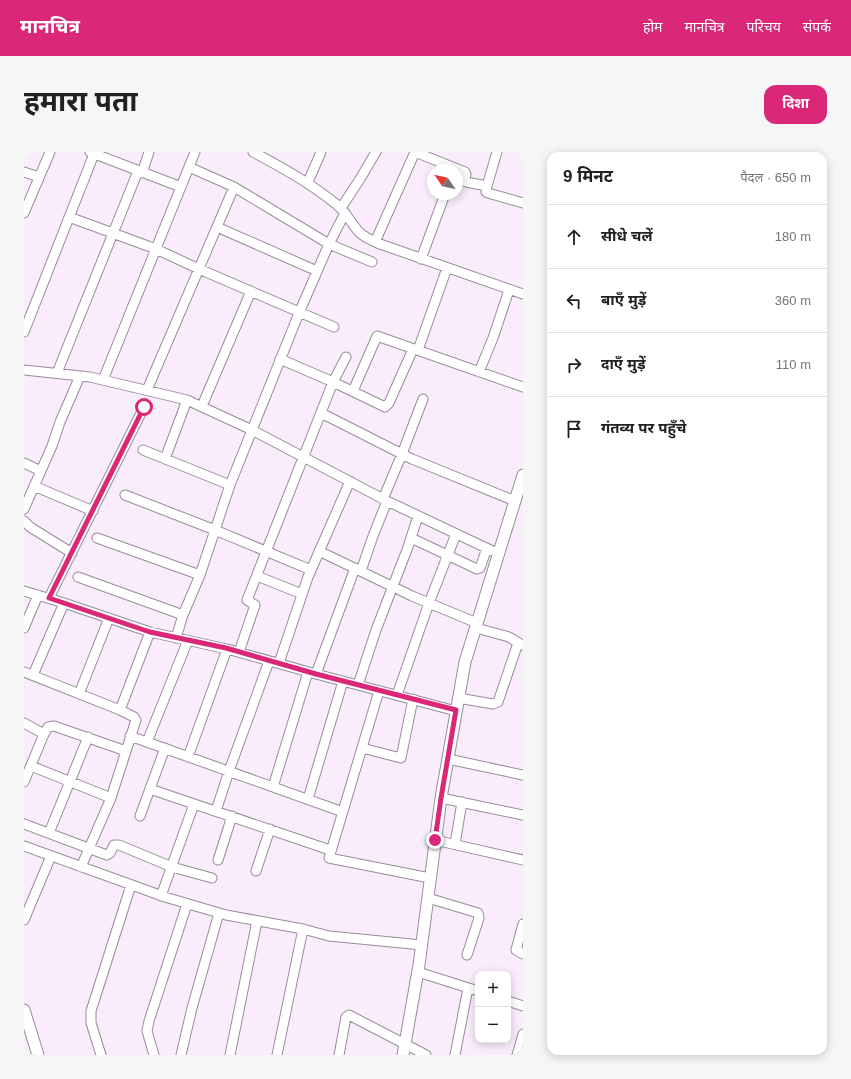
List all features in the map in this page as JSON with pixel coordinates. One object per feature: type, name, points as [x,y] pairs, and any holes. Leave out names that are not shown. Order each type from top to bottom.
[{"type":"street","points":[[24,213],[50,152]]},
{"type":"street","points":[[57,373],[114,233],[150,152]]},
{"type":"street","points":[[103,380],[195,152]]},
{"type":"street","points":[[253,152],[308,182],[343,211],[359,232],[376,242],[420,259],[523,294]]},
{"type":"street","points":[[308,182],[321,152]]},
{"type":"street","points":[[176,638],[183,615],[200,575],[230,485],[280,359],[343,211],[376,152]]},
{"type":"street","points":[[376,242],[415,152],[465,172],[466,182],[487,186]]},
{"type":"street","points":[[498,152],[486,190],[488,193],[523,203]]},
{"type":"street","points":[[24,332],[69,217],[97,154],[181,187]]},
{"type":"street","points":[[189,167],[234,187],[329,244],[372,262]]},
{"type":"street","points":[[24,172],[39,177]]},
{"type":"street","points":[[147,390],[234,187]]},
{"type":"street","points":[[420,259],[443,200]]},
{"type":"street","points":[[69,217],[156,249],[334,328]]},
{"type":"street","points":[[217,227],[317,271]]},
{"type":"street","points":[[280,359],[353,391],[382,406],[387,406],[416,350],[447,268]]},
{"type":"street","points":[[479,372],[509,290]]},
{"type":"street","points":[[202,406],[251,291]]},
{"type":"street","points":[[353,391],[377,336],[523,387]]},
{"type":"street","points":[[239,652],[254,605],[247,600],[333,382],[346,357]]},
{"type":"street","points":[[24,370],[103,380],[187,400],[252,430],[385,500],[498,554]]},
{"type":"street","points":[[24,509],[80,376]]},
{"type":"street","points":[[273,787],[312,673],[373,536],[423,399]]},
{"type":"street","points":[[165,459],[187,400]]},
{"type":"street","points":[[49,598],[144,407]]},
{"type":"street","points":[[321,413],[402,454],[515,500]]},
{"type":"street","points":[[143,450],[230,485]]},
{"type":"street","points":[[24,463],[41,470]]},
{"type":"street","points":[[404,1049],[422,945],[441,798],[465,662],[523,475]]},
{"type":"street","points":[[279,663],[311,570],[350,481]]},
{"type":"street","points":[[34,486],[93,511]]},
{"type":"street","points":[[125,495],[311,570]]},
{"type":"street","points":[[358,685],[376,630],[418,516]]},
{"type":"street","points":[[24,521],[30,527],[72,553]]},
{"type":"street","points":[[397,695],[429,603],[456,534]]},
{"type":"street","points":[[97,538],[200,575]]},
{"type":"street","points":[[411,538],[479,569],[487,548]]},
{"type":"street","points":[[319,551],[476,626],[509,637],[521,644],[498,702],[493,704],[458,698]]},
{"type":"street","points":[[257,576],[302,594]]},
{"type":"street","points":[[78,577],[183,615]]},
{"type":"street","points":[[24,591],[150,632],[226,648],[312,673],[456,710]]},
{"type":"street","points":[[24,628],[38,595]]},
{"type":"street","points":[[64,603],[28,673],[120,710],[136,718],[111,798],[81,867]]},
{"type":"street","points":[[79,694],[110,618]]},
{"type":"street","points":[[120,710],[150,632]]},
{"type":"street","points":[[147,742],[188,640]]},
{"type":"street","points":[[188,757],[226,648]]},
{"type":"street","points":[[216,811],[269,661]]},
{"type":"street","points":[[308,800],[342,681]]},
{"type":"street","points":[[379,691],[343,812],[330,850],[329,858],[430,878]]},
{"type":"street","points":[[362,748],[401,758],[413,700]]},
{"type":"street","points":[[24,724],[44,734]]},
{"type":"street","points":[[24,779],[48,727],[54,726],[126,750]]},
{"type":"street","points":[[130,736],[343,812]]},
{"type":"street","points":[[49,833],[88,737]]},
{"type":"street","points":[[140,816],[165,748]]},
{"type":"street","points":[[448,759],[523,775]]},
{"type":"street","points":[[31,766],[111,798]]},
{"type":"street","points":[[150,788],[330,850]]},
{"type":"street","points":[[441,798],[523,816]]},
{"type":"street","points":[[455,844],[462,802]]},
{"type":"street","points":[[161,896],[194,804]]},
{"type":"street","points":[[218,860],[232,816]]},
{"type":"street","points":[[24,824],[108,854],[114,845],[119,845],[172,867],[212,878]]},
{"type":"street","points":[[256,871],[270,829]]},
{"type":"street","points":[[435,840],[523,860]]},
{"type":"street","points":[[24,846],[161,896],[219,913],[303,929],[329,936],[422,945]]},
{"type":"street","points":[[24,920],[51,856]]},
{"type":"street","points":[[100,1055],[91,1023],[91,1011],[131,885]]},
{"type":"street","points":[[428,898],[478,913],[480,918],[467,955]]},
{"type":"street","points":[[154,1055],[147,1031],[149,1020],[187,904]]},
{"type":"street","points":[[181,1055],[192,1008],[219,913]]},
{"type":"street","points":[[230,1055],[257,921]]},
{"type":"street","points":[[523,924],[516,950],[523,954]]},
{"type":"street","points":[[277,1055],[303,929]]},
{"type":"street","points":[[418,972],[475,990]]},
{"type":"street","points":[[455,1055],[468,988]]},
{"type":"street","points":[[511,1002],[523,1006]]},
{"type":"street","points":[[24,1010],[38,1055]]},
{"type":"street","points":[[339,1055],[346,1017],[349,1015],[404,1049],[426,1055]]},
{"type":"street","points":[[517,1055],[523,1034]]},
{"type":"route","points":[[144,407],[49,598],[150,632],[226,648],[316,674],[456,710],[435,840]]}]
